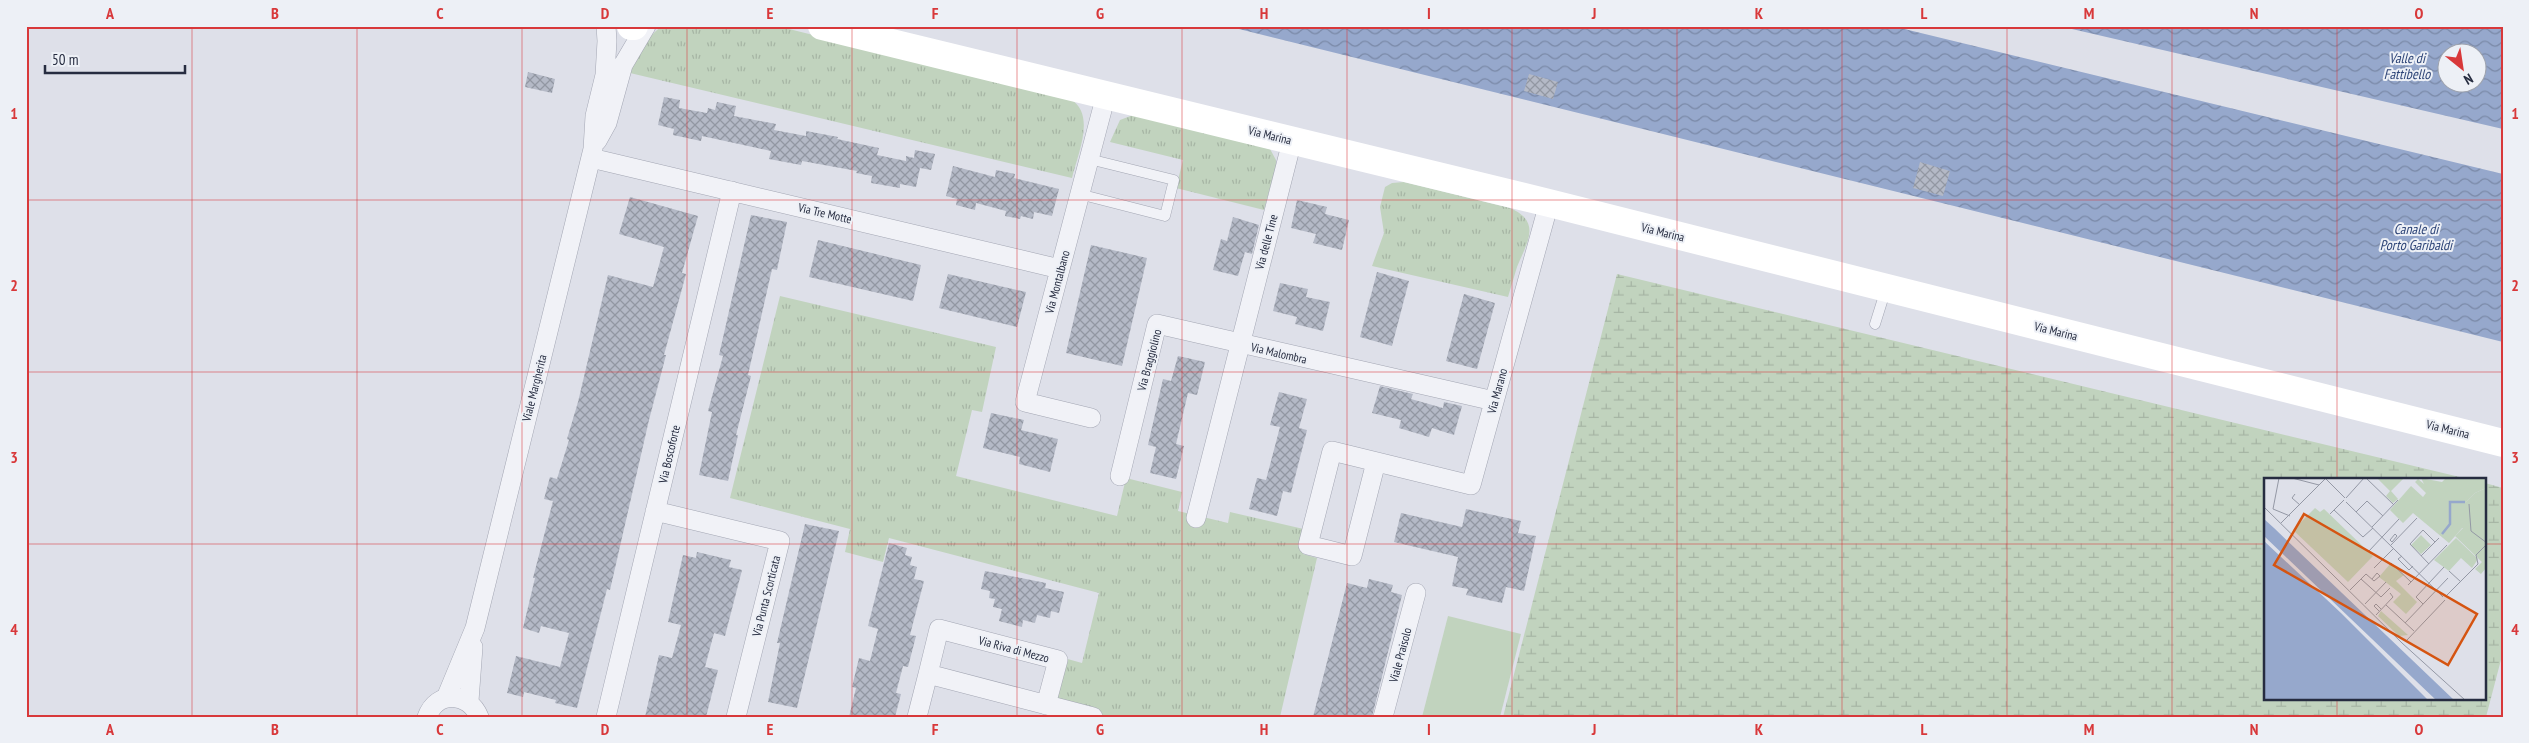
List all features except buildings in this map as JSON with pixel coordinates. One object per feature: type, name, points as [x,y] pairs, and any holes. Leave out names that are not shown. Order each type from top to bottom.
[{"type":"street","name":"Viale Margherita","points":[[446,698],[474,628],[592,153],[595,116],[605,76],[606,26]]},
{"type":"street","name":"Viale Margherita","points":[[592,153],[606,123],[623,65],[646,26]]},
{"type":"street","name":"Via Marina","points":[[822,26],[1549,203],[2503,443]]},
{"type":"street","name":"Via Montalbano","points":[[1092,418],[1025,402],[1106,95]]},
{"type":"street","name":"Via delle Tine","points":[[1239,344],[1292,140]]},
{"type":"street","name":"Via Tre Motte","points":[[592,153],[732,191],[1060,269]]},
{"type":"street","name":"Via Boscoforte","points":[[606,717],[732,191]]},
{"type":"street","name":"Via Marano","points":[[1376,462],[1471,485],[1549,203]]},
{"type":"street","name":"Via Braggiolino","points":[[1120,476],[1157,324],[1239,344]]},
{"type":"street","name":"Via Malombra","points":[[1196,518],[1239,344],[1494,401]]},
{"type":"street","points":[[1332,451],[1376,462],[1352,556],[1308,545],[1332,451]]},
{"type":"street","name":"Via Punta Scorticata","points":[[655,511],[780,542],[736,717]]},
{"type":"street","name":"Viale Praisolo","points":[[1384,717],[1416,593]]},
{"type":"street","name":"Viale Margherita","points":[[474,628],[477,713]]},
{"type":"street","name":"Via Riva di Mezzo","points":[[917,717],[939,629],[1058,660],[1046,704]]},
{"type":"street","points":[[928,674],[1093,717]]},
{"type":"street","name":"Viale Margherita","points":[[427,717],[435,703],[446,698],[461,698],[477,713]]},
{"type":"lane","points":[[1080,194],[1165,216],[1174,180],[1089,159]]},
{"type":"lane","points":[[1875,324],[1887,288]]},
{"type":"green space","points":[[662,26],[777,26],[1070,99],[1078,106],[1084,125],[1081,147],[1072,178],[630,73],[642,47],[651,35]]},
{"type":"green space","points":[[1133,115],[1270,149],[1276,160],[1276,167],[1264,210],[1176,188],[1183,160],[1110,142],[1120,120]]},
{"type":"green space","points":[[1404,182],[1510,208],[1526,220],[1529,234],[1508,297],[1372,266],[1384,233],[1380,207],[1385,187],[1392,183]]},
{"type":"green space","points":[[1617,274],[2464,478],[2264,478],[2264,700],[2486,700],[2486,483],[2503,488],[2503,652],[2486,717],[1503,717]]},
{"type":"green space","points":[[780,296],[996,347],[982,412],[972,410],[956,476],[1117,516],[1126,478],[1182,492],[1178,511],[1228,523],[1230,512],[1308,530],[1303,554],[1317,558],[1280,717],[1101,717],[1051,704],[1064,658],[1082,663],[1099,593],[889,538],[883,562],[845,552],[850,529],[730,498]]},
{"type":"green space","points":[[1448,616],[1521,634],[1500,717],[1422,717]]},
{"type":"water","name":"Canale di Porto Garibaldi","points":[[1227,26],[1892,26],[2503,174],[2503,342]]},
{"type":"water","name":"Valle di Fattibello","points":[[2059,26],[2503,26],[2503,129]]}]
